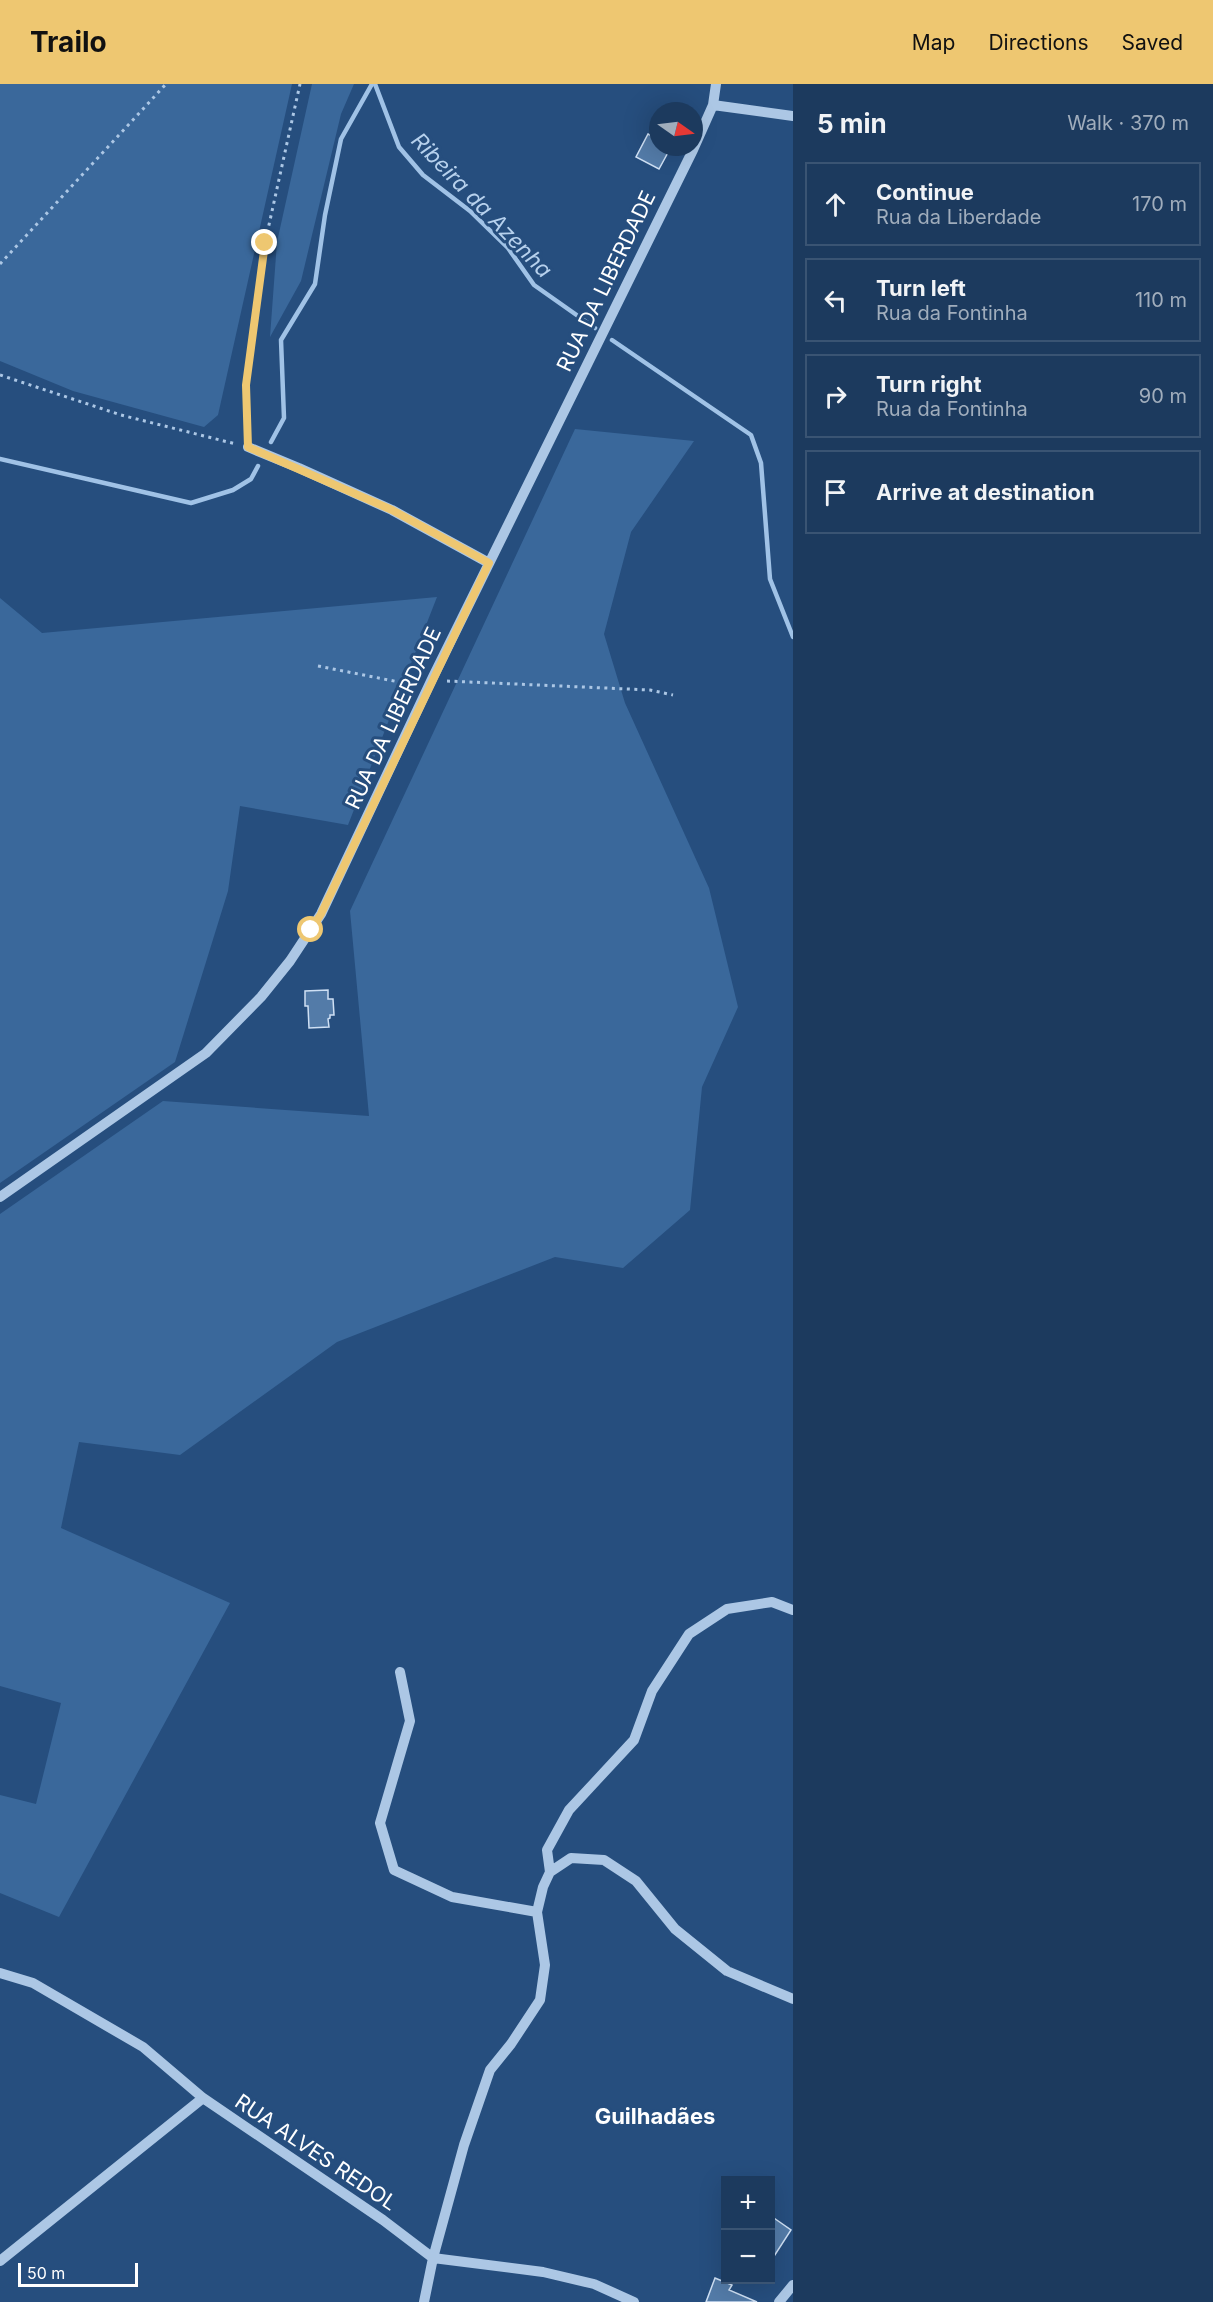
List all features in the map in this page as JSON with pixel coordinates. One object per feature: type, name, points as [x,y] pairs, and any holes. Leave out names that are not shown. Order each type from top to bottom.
[{"type":"street","name":"RUA DA LIBERDADE","points":[[0,1197],[206,1053],[261,997],[290,961],[321,914],[433,677],[713,105],[716,84]]},
{"type":"street","points":[[713,105],[793,116]]},
{"type":"street","points":[[248,447],[392,510],[489,563]]},
{"type":"street","points":[[550,1872],[547,1850],[569,1810],[634,1740],[652,1691],[689,1634],[727,1609],[772,1602],[793,1610]]},
{"type":"street","points":[[400,1672],[410,1721],[380,1823],[394,1870],[452,1896],[537,1912]]},
{"type":"street","points":[[424,2302],[433,2258],[464,2145],[490,2070],[511,2044],[540,2000],[545,1965],[537,1912],[543,1887],[550,1872],[571,1858],[604,1860],[636,1881],[675,1929],[726,1971],[793,1999]]},
{"type":"street","name":"RUA ALVES REDOL","points":[[0,1973],[33,1983],[143,2047],[204,2098],[383,2220],[433,2258],[543,2272],[594,2284],[634,2302]]},
{"type":"street","points":[[0,2261],[204,2098]]},
{"type":"street","points":[[779,2302],[793,2285]]},
{"type":"path","points":[[0,264],[166,84]]},
{"type":"path","points":[[0,375],[121,415],[248,447],[246,385],[265,243],[300,84]]},
{"type":"path","points":[[318,666],[427,690]]},
{"type":"path","points":[[433,677],[449,681],[650,690],[673,695]]},
{"type":"shaded area","points":[[0,84],[292,84],[218,415],[204,427],[73,391],[0,361]]},
{"type":"shaded area","points":[[312,84],[354,84],[341,114],[301,281],[270,337],[277,242]]},
{"type":"shaded area","points":[[575,429],[694,441],[631,532],[604,634],[625,703],[709,888],[738,1007],[702,1087],[690,1210],[623,1268],[555,1257],[337,1342],[180,1455],[79,1442],[61,1528],[230,1603],[59,1917],[0,1893],[0,1795],[36,1804],[61,1703],[0,1686],[0,1214],[163,1101],[369,1116],[350,911]]},
{"type":"shaded area","points":[[437,597],[348,825],[240,806],[228,891],[175,1062],[0,1183],[0,598],[42,633]]},
{"type":"building","points":[[648,134],[649,156],[666,156],[659,169],[636,157]]},
{"type":"building","points":[[328,990],[328,999],[333,999],[334,1015],[330,1015],[328,1019],[329,1027],[309,1028],[305,991]]},
{"type":"building","points":[[775,2219],[791,2230],[775,2255]]},
{"type":"building","points":[[715,2278],[721,2280],[721,2284],[732,2285],[729,2290],[757,2302],[706,2302]]},
{"type":"waterway","points":[[271,442],[284,418],[281,340],[315,284],[325,215],[341,139],[372,84]]},
{"type":"waterway","name":"Ribeira da Azenha","points":[[375,84],[399,147],[423,175],[470,211],[508,248],[534,285],[595,328]]},
{"type":"waterway","name":"Ribeira da Azenha","points":[[612,340],[751,435],[761,463],[770,579],[793,637]]},
{"type":"waterway","points":[[0,459],[191,503],[233,490],[251,479],[258,466]]},
{"type":"district","name":"Guilhadães","points":[[655,2116]]},
{"type":"route","points":[[265,243],[246,385],[248,447],[392,510],[489,563],[321,914],[311,930]]}]
